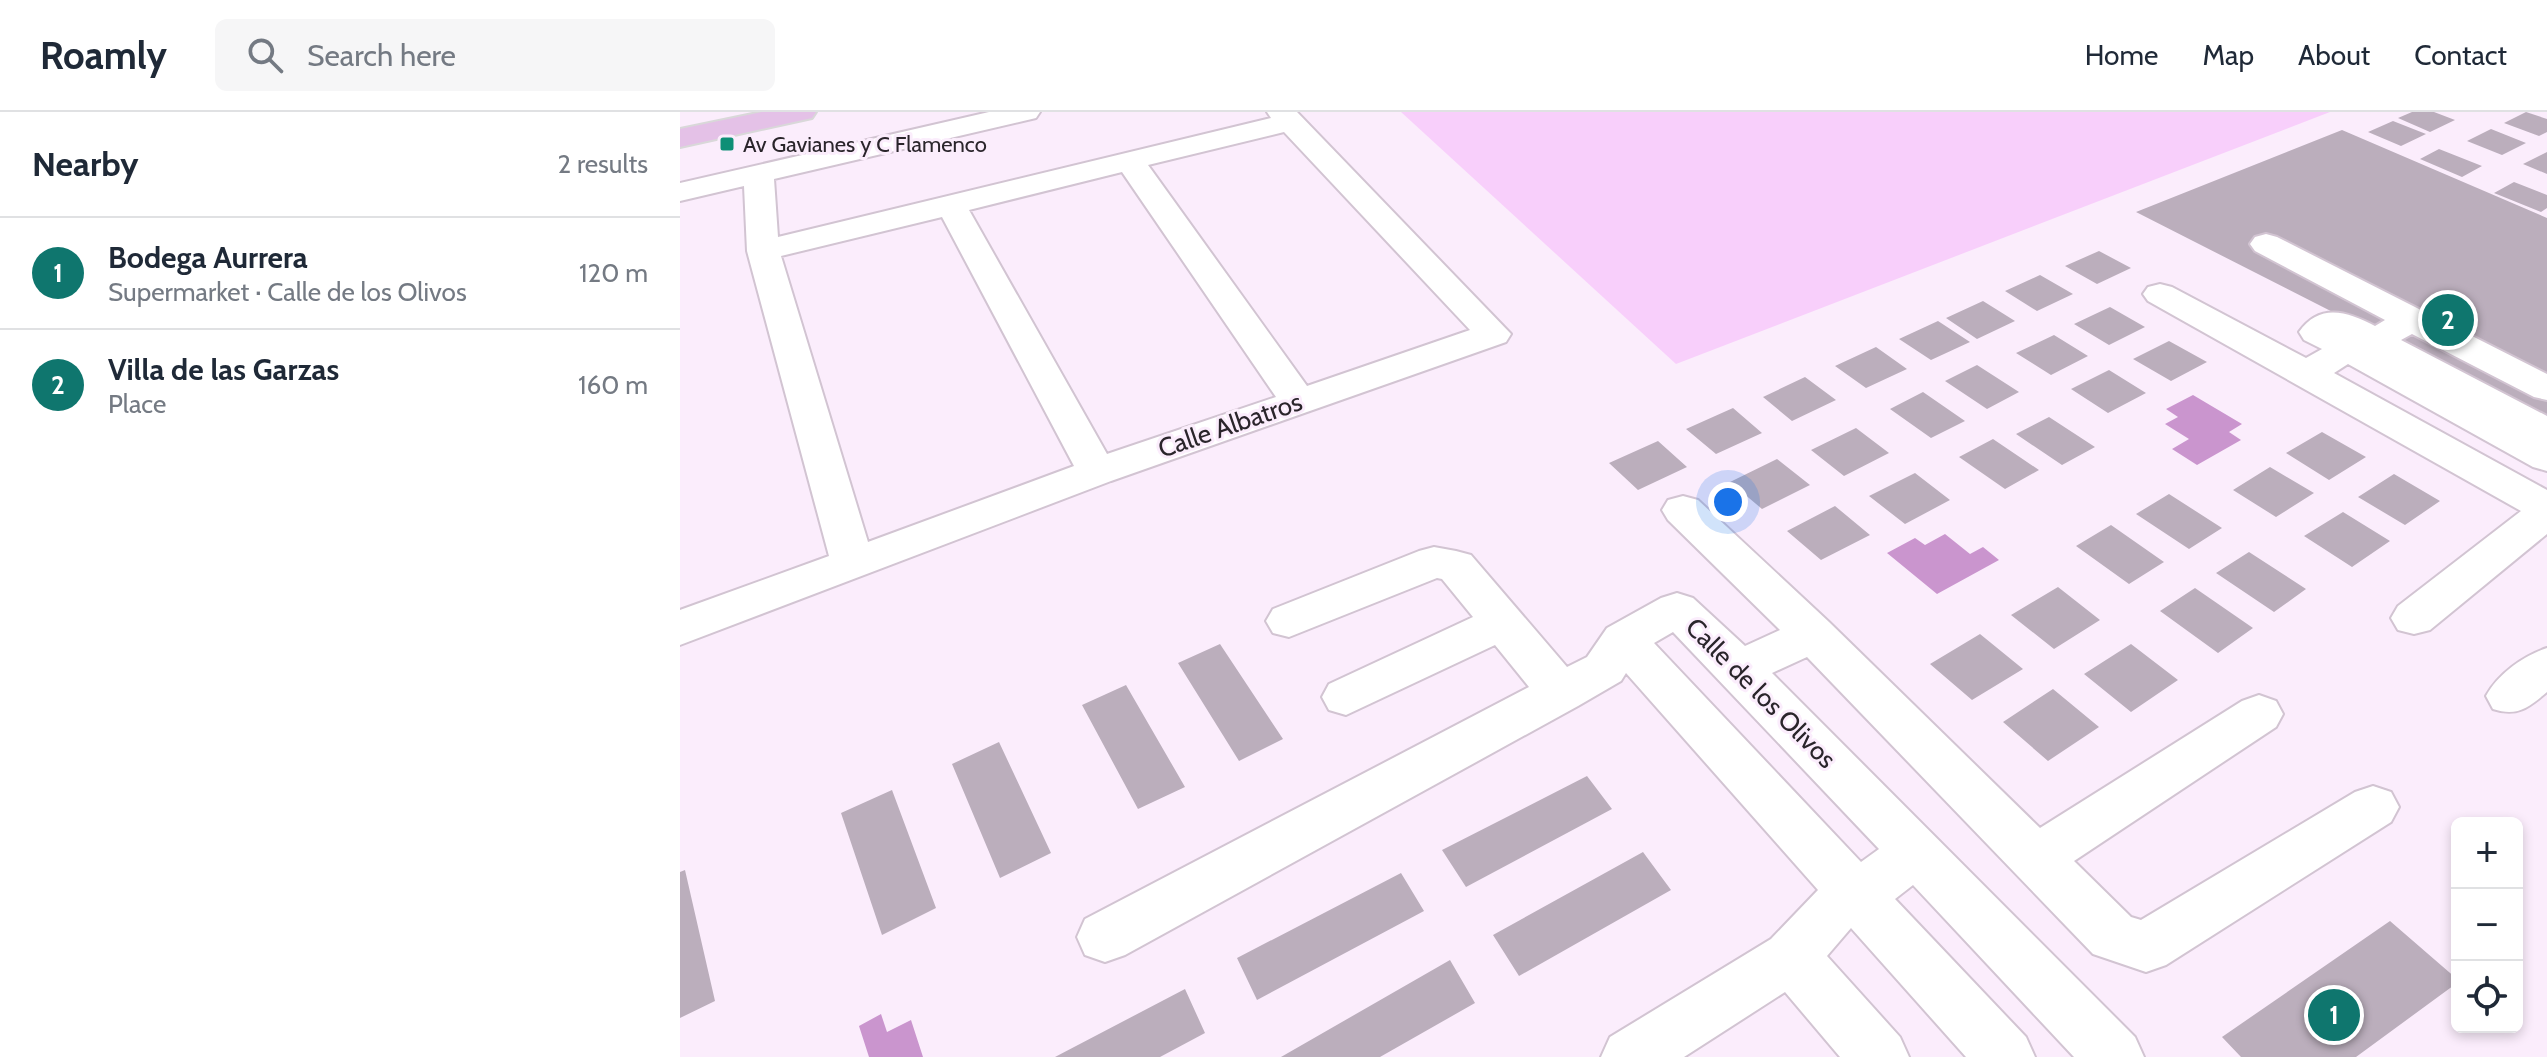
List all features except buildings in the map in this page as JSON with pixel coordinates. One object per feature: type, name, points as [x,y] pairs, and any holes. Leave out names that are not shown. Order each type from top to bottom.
[{"type":"main road","points":[[680,114],[688,112]]},
{"type":"main road","points":[[680,138],[802,112]]},
{"type":"street","points":[[680,192],[1026,112]]},
{"type":"street","points":[[763,251],[1130,161],[1285,117]]},
{"type":"street","name":"Calle Albatros","points":[[680,628],[1097,472],[1493,334],[1285,117]]},
{"type":"street","points":[[1130,161],[1298,401]]},
{"type":"street","points":[[758,174],[763,251],[853,564]]},
{"type":"street","points":[[951,205],[1097,472]]},
{"type":"street","points":[[2266,244],[2547,389]]},
{"type":"street","points":[[2160,294],[2307,373],[2547,510],[2414,618]]},
{"type":"street","points":[[2307,373],[2411,320]]},
{"type":"street","points":[[2362,345],[2547,432]]},
{"type":"street","points":[[2362,345],[2547,458]]},
{"type":"street","points":[[1683,510],[1813,634],[2113,936],[2146,947],[2373,807]]},
{"type":"street","points":[[1289,621],[1434,562],[1456,566],[1561,693]]},
{"type":"street","name":"Calle de los Olivos","points":[[1623,640],[1677,609],[1739,669],[2114,1057]]},
{"type":"street","points":[[1346,697],[1503,622]]},
{"type":"street","points":[[1739,669],[1813,634]]},
{"type":"street","points":[[1105,937],[1604,669],[1623,640],[2005,1057]]},
{"type":"street","points":[[2510,696],[2547,666]]},
{"type":"street","points":[[2034,859],[2259,714]]},
{"type":"street","points":[[1631,1057],[1791,957],[1833,909],[1857,897],[1915,852]]},
{"type":"street","points":[[1791,957],[1879,1057]]},
{"type":"shaded area","points":[[1401,112],[2330,112],[1676,364]]},
{"type":"shaded area","points":[[2193,395],[2242,424],[2229,432],[2241,440],[2197,465],[2172,449],[2189,439],[2165,424],[2178,417],[2166,409]]},
{"type":"shaded area","points":[[1945,534],[1970,554],[1983,547],[1999,560],[1937,594],[1887,553],[1915,538],[1925,545]]},
{"type":"shaded area","points":[[881,1014],[887,1032],[911,1020],[923,1057],[869,1057],[859,1026]]},
{"type":"place","name":"Av Gavianes y C Flamenco","points":[[727,144]]},
{"type":"place","name":"Villa de las Garzas","points":[[2448,320]]},
{"type":"place","name":"Bodega Aurrera","points":[[2334,1015]]}]
